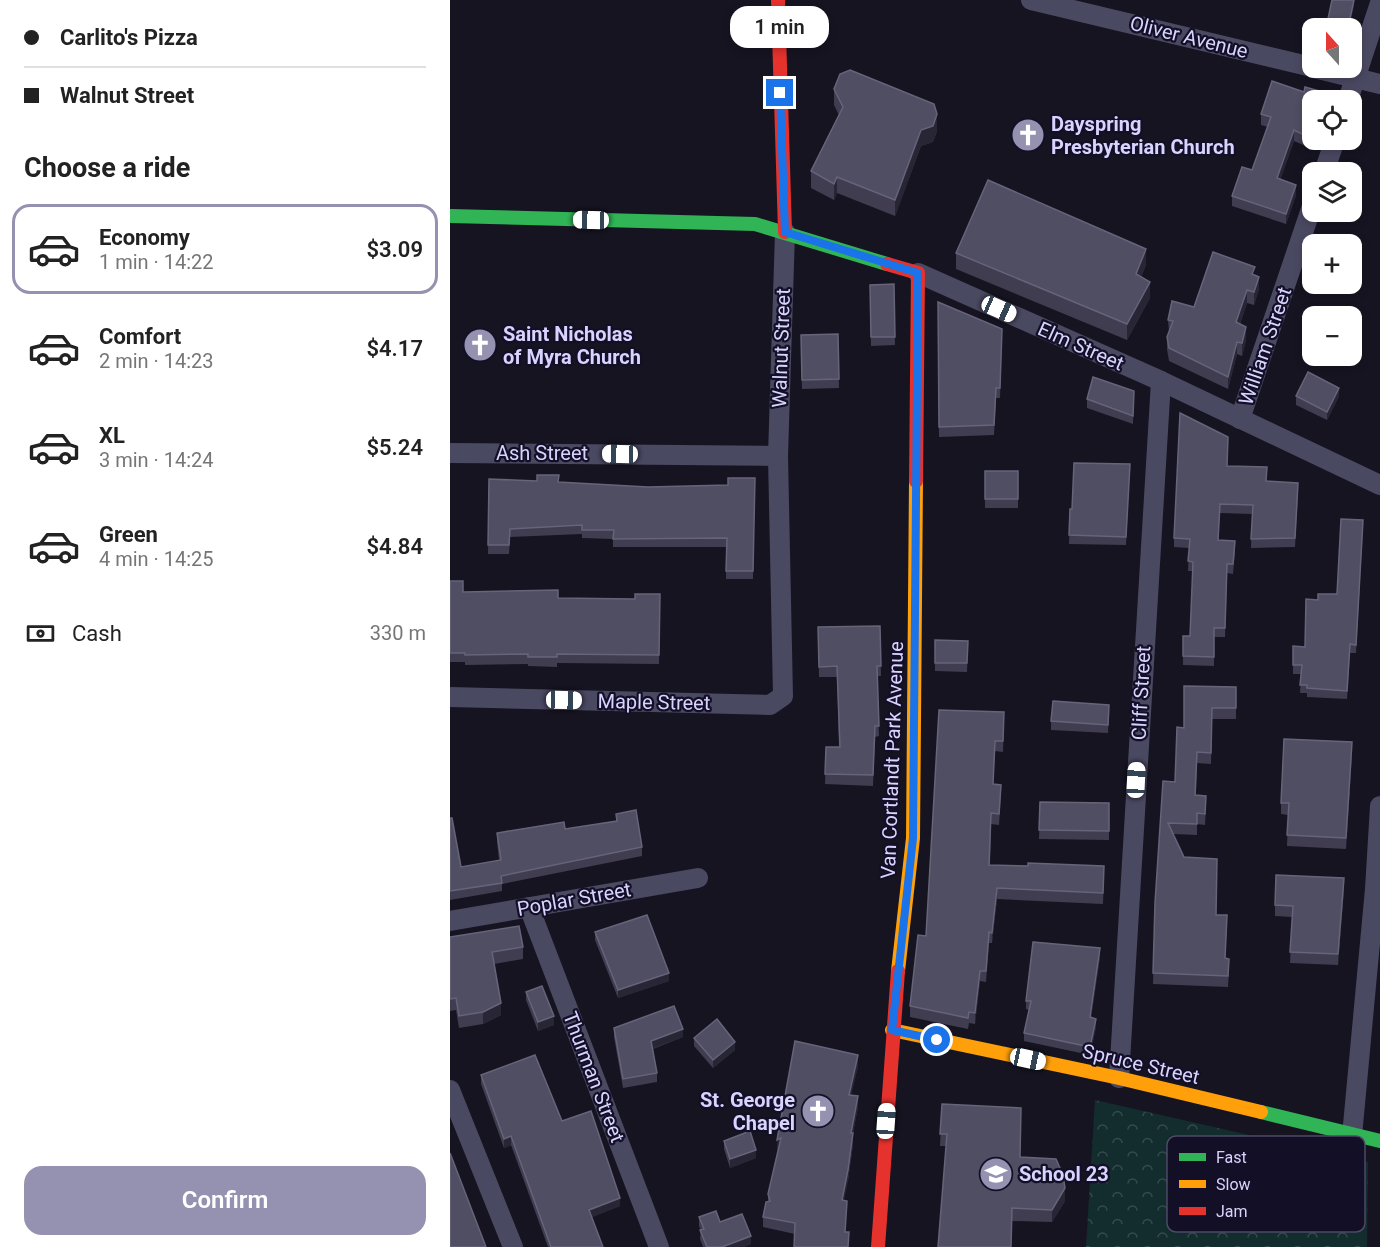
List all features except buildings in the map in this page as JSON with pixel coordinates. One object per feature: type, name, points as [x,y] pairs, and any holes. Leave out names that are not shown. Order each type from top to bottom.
[{"type":"street","name":"Walnut Street","points":[[778,0],[785,232],[778,456],[783,696]]},
{"type":"street","name":"Oliver Avenue","points":[[1031,0],[1302,64]]},
{"type":"street","points":[[1362,59],[1380,3]]},
{"type":"street","name":"Oliver Avenue","points":[[1356,78],[1380,84]]},
{"type":"street","points":[[1352,90],[1356,78]]},
{"type":"street","name":"Elm Street","points":[[450,216],[755,224],[785,232],[918,273],[1161,381],[1380,485]]},
{"type":"street","name":"William Street","points":[[1240,419],[1307,222]]},
{"type":"street","name":"Van Cortlandt Park Avenue","points":[[878,1247],[892,1030],[913,838],[918,273]]},
{"type":"street","name":"Cliff Street","points":[[1119,1077],[1161,381]]},
{"type":"street","name":"Ash Street","points":[[450,453],[778,456]]},
{"type":"street","name":"Maple Street","points":[[450,697],[770,705],[783,696]]},
{"type":"street","points":[[1352,1136],[1375,889],[1380,806]]},
{"type":"street","name":"Poplar Street","points":[[450,921],[698,878]]},
{"type":"street","name":"Thurman Street","points":[[529,907],[659,1247]]},
{"type":"street","name":"Spruce Street","points":[[892,1030],[1119,1077],[1352,1136]]},
{"type":"street","points":[[450,1090],[513,1247]]},
{"type":"street","name":"Spruce Street","points":[[1365,1138],[1380,1141]]},
{"type":"green space","points":[[1095,1100],[1254,1136],[1167,1136],[1167,1232],[1365,1232],[1365,1161],[1368,1162],[1367,1247],[1086,1247]]},
{"type":"traffic: fast","points":[[450,216],[755,224],[887,264]]},
{"type":"traffic: fast","points":[[1261,1112],[1359,1136]]},
{"type":"traffic: fast","points":[[1365,1137],[1380,1141]]},
{"type":"traffic: slow","points":[[898,971],[913,838],[916,481]]},
{"type":"traffic: slow","points":[[892,1030],[1119,1078],[1261,1112]]},
{"type":"traffic: jam","points":[[778,0],[785,232]]},
{"type":"traffic: jam","points":[[887,264],[918,273],[916,481]]},
{"type":"traffic: jam","points":[[878,1247],[898,971]]},
{"type":"place","name":"Dayspring Presbyterian Church","points":[[1028,135]]},
{"type":"place","name":"Saint Nicholas of Myra Church","points":[[480,345]]},
{"type":"place","name":"St. George Chapel","points":[[818,1111]]},
{"type":"place","name":"School 23","points":[[996,1174]]},
{"type":"route","points":[[780,93],[785,232],[918,273],[913,838],[892,1030],[937,1040]]}]
